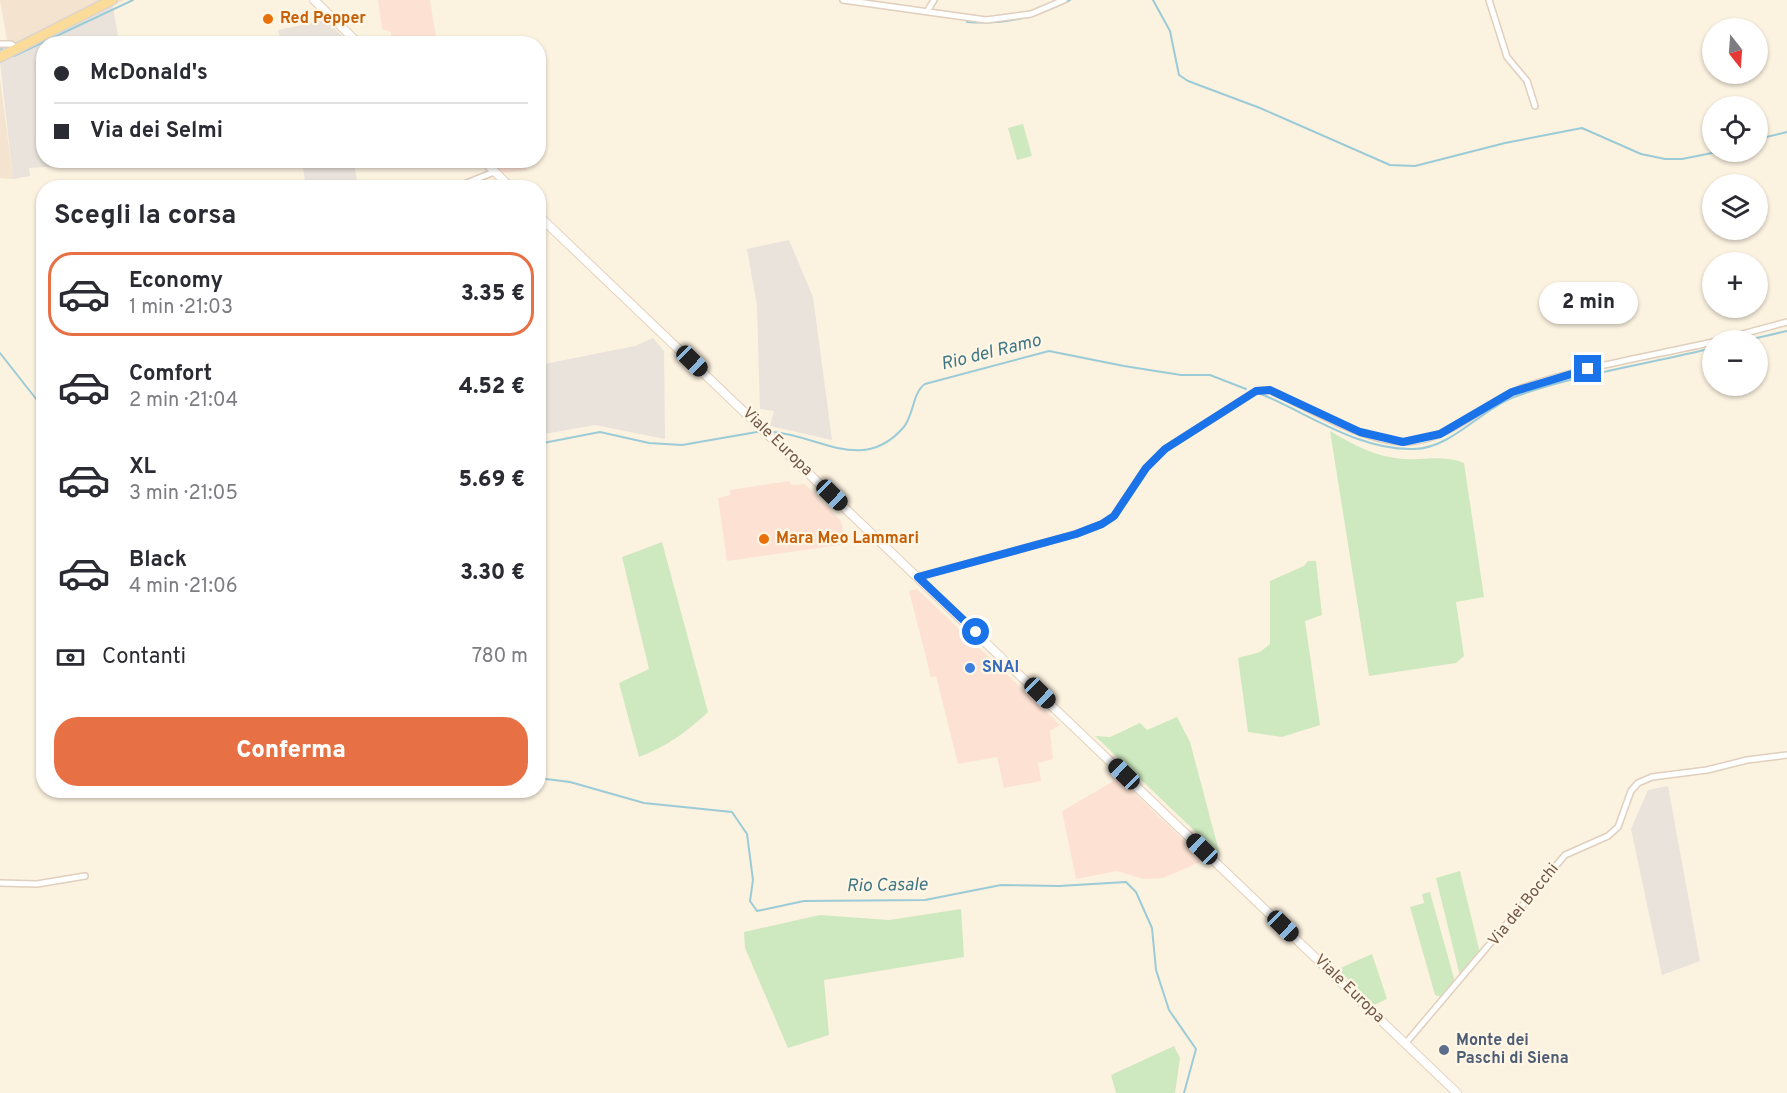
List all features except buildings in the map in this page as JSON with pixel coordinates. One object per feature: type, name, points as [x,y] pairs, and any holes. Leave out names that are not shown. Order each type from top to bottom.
[{"type":"main road","points":[[38,36],[97,3],[112,0]]},
{"type":"main road","points":[[314,0],[351,36]]},
{"type":"main road","points":[[0,57],[36,37]]},
{"type":"main road","points":[[490,168],[502,180]]},
{"type":"main road","name":"Viale Europa","points":[[546,222],[1456,1093]]},
{"type":"street","points":[[843,0],[928,10],[986,20],[1000,20],[1031,14],[1064,0]]},
{"type":"street","points":[[928,10],[934,0]]},
{"type":"street","points":[[1489,0],[1507,57],[1527,81],[1535,106]]},
{"type":"street","points":[[0,44],[11,44],[16,48]]},
{"type":"street","points":[[474,180],[494,172]]},
{"type":"street","points":[[1757,330],[1787,322]]},
{"type":"street","points":[[918,577],[1076,534],[1102,524],[1114,516],[1146,468],[1165,449],[1256,391],[1270,390],[1379,438],[1414,441],[1440,434],[1500,398],[1526,387],[1567,374],[1702,344]]},
{"type":"street","name":"Via dei Bocchi","points":[[1405,1044],[1565,855],[1608,836],[1618,827],[1631,791],[1638,783],[1652,777],[1707,770],[1747,759],[1787,755]]},
{"type":"street","points":[[0,883],[37,884],[85,876]]},
{"type":"shaded area","points":[[0,0],[125,0],[52,36],[36,36],[36,44],[0,62],[0,41],[7,40]]},
{"type":"shaded area","points":[[378,0],[430,0],[436,36],[391,36],[391,32],[382,29]]},
{"type":"shaded area","points":[[113,6],[118,36],[52,36]]},
{"type":"shaded area","points":[[326,20],[342,36],[279,36],[278,30]]},
{"type":"shaded area","points":[[36,44],[36,168],[29,168],[30,176],[13,179],[0,62]]},
{"type":"shaded area","points":[[0,78],[13,179],[0,178]]},
{"type":"shaded area","points":[[303,168],[355,168],[357,180],[305,180]]},
{"type":"shaded area","points":[[498,168],[526,168],[528,170],[503,173]]},
{"type":"shaded area","points":[[789,240],[813,297],[832,440],[770,426],[774,411],[760,409],[757,306],[747,249]]},
{"type":"shaded area","points":[[653,338],[664,351],[665,439],[595,425],[546,434],[546,364],[635,346]]},
{"type":"shaded area","points":[[789,481],[792,485],[805,484],[841,521],[846,544],[727,561],[718,498],[730,495],[730,490]]},
{"type":"shaded area","points":[[917,589],[1060,725],[1050,731],[1053,759],[1038,763],[1041,781],[1004,788],[997,757],[958,764],[936,676],[931,677],[909,591]]},
{"type":"shaded area","points":[[1119,778],[1205,860],[1163,878],[1143,879],[1117,871],[1076,879],[1062,811]]},
{"type":"shaded area","points":[[1668,786],[1700,961],[1662,975],[1631,829],[1648,790]]},
{"type":"green space","points":[[1023,124],[1032,156],[1017,160],[1008,128]]},
{"type":"green space","points":[[1330,431],[1384,456],[1404,459],[1442,458],[1464,463],[1484,597],[1456,602],[1464,656],[1456,663],[1369,676]]},
{"type":"green space","points":[[662,542],[708,712],[676,738],[639,757],[619,683],[649,669],[622,557]]},
{"type":"green space","points":[[1308,561],[1316,561],[1322,615],[1305,621],[1320,725],[1282,737],[1248,732],[1238,658],[1260,652],[1270,644],[1270,581],[1304,566]]},
{"type":"green space","points":[[1177,717],[1190,742],[1220,855],[1095,736],[1110,737],[1140,723],[1147,730]]},
{"type":"green space","points":[[1460,871],[1480,953],[1460,976],[1436,878]]},
{"type":"green space","points":[[1430,892],[1455,982],[1441,997],[1435,995],[1410,907],[1424,903],[1422,894]]},
{"type":"green space","points":[[961,909],[964,957],[824,980],[829,1035],[788,1048],[745,948],[744,932],[820,915],[889,920]]},
{"type":"green space","points":[[1372,954],[1387,999],[1374,1005],[1338,969]]},
{"type":"green space","points":[[1174,1046],[1180,1058],[1175,1093],[1116,1093],[1111,1075]]},
{"type":"waterway","points":[[56,36],[133,0]]},
{"type":"waterway","points":[[967,22],[1008,21],[1045,11],[1070,0]]},
{"type":"waterway","points":[[1153,0],[1170,31],[1179,75],[1188,81],[1260,108],[1390,165],[1415,166],[1505,143],[1582,128],[1641,154],[1665,159],[1682,159],[1702,155]]},
{"type":"waterway","points":[[14,56],[36,46]]},
{"type":"waterway","points":[[1768,137],[1787,132]]},
{"type":"waterway","name":"Rio del Ramo","points":[[1768,335],[1787,331]]},
{"type":"waterway","name":"Rio del Ramo","points":[[1261,394],[1355,438],[1394,448],[1414,449],[1428,447],[1453,436],[1489,410],[1514,397],[1588,376],[1702,350]]},
{"type":"waterway","name":"Rio del Ramo","points":[[774,432],[842,449],[873,448],[888,441],[903,428],[918,393],[925,384],[1049,351],[1181,375],[1210,375],[1246,389]]},
{"type":"waterway","name":"Rio Casale","points":[[0,353],[36,399]]},
{"type":"waterway","name":"Rio del Ramo","points":[[546,442],[600,432],[649,443],[682,445],[757,432]]},
{"type":"waterway","name":"Rio Casale","points":[[546,779],[570,782],[644,803],[732,812],[747,834],[753,880],[750,901],[757,911],[804,901],[925,900],[1001,885],[1059,886],[1126,882],[1136,892],[1152,928],[1156,970],[1169,1010],[1196,1049],[1184,1093]]},
{"type":"place","name":"Red Pepper","points":[[268,19]]},
{"type":"place","name":"Mara Meo Lammari","points":[[764,539]]},
{"type":"place","name":"SNAI","points":[[970,668]]},
{"type":"place","name":"Monte dei Paschi di Siena","points":[[1444,1050]]},
{"type":"route","points":[[976,632],[918,577],[1076,534],[1102,524],[1114,516],[1146,468],[1165,449],[1256,391],[1270,390],[1360,432],[1403,442],[1440,434],[1512,392],[1588,369]]}]
